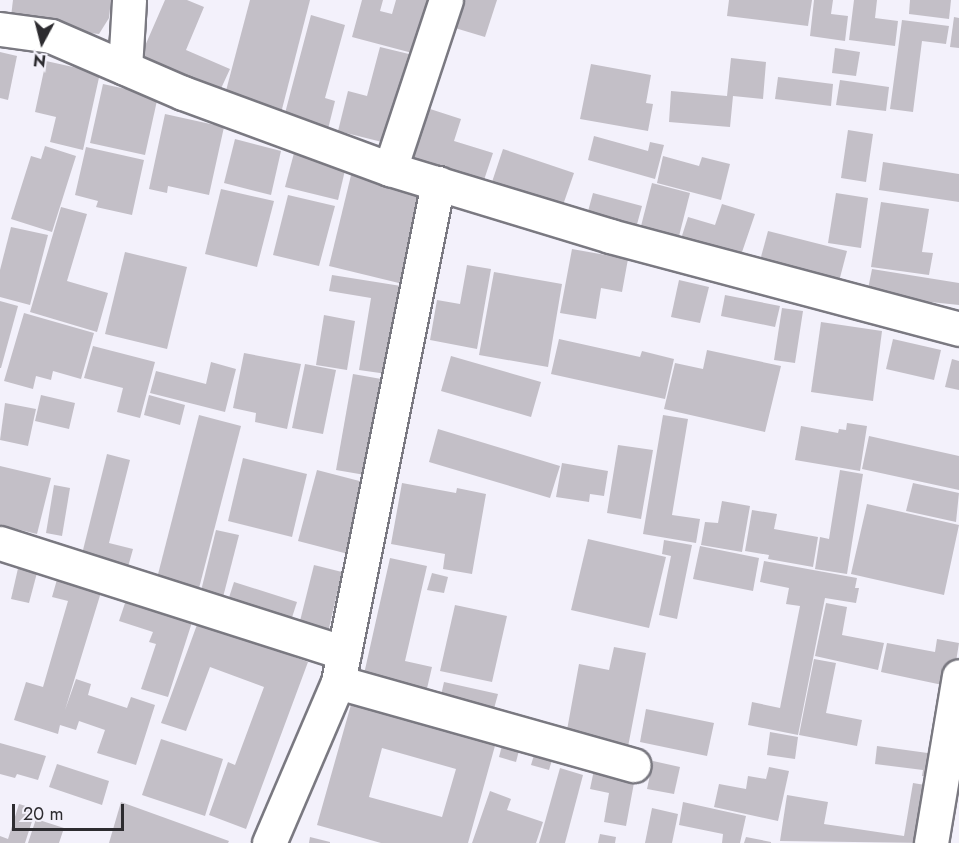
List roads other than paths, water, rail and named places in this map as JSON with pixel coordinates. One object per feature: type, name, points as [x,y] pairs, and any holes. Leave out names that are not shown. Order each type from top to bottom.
[{"type":"street","points":[[125,68],[129,0]]},
{"type":"street","points":[[390,169],[446,0]]},
{"type":"street","points":[[0,28],[51,36],[183,93],[390,169],[610,236],[959,329]]},
{"type":"street","points":[[269,843],[341,667],[438,183]]},
{"type":"street","points":[[0,543],[341,667],[634,765]]},
{"type":"street","points":[[932,843],[959,676]]}]
